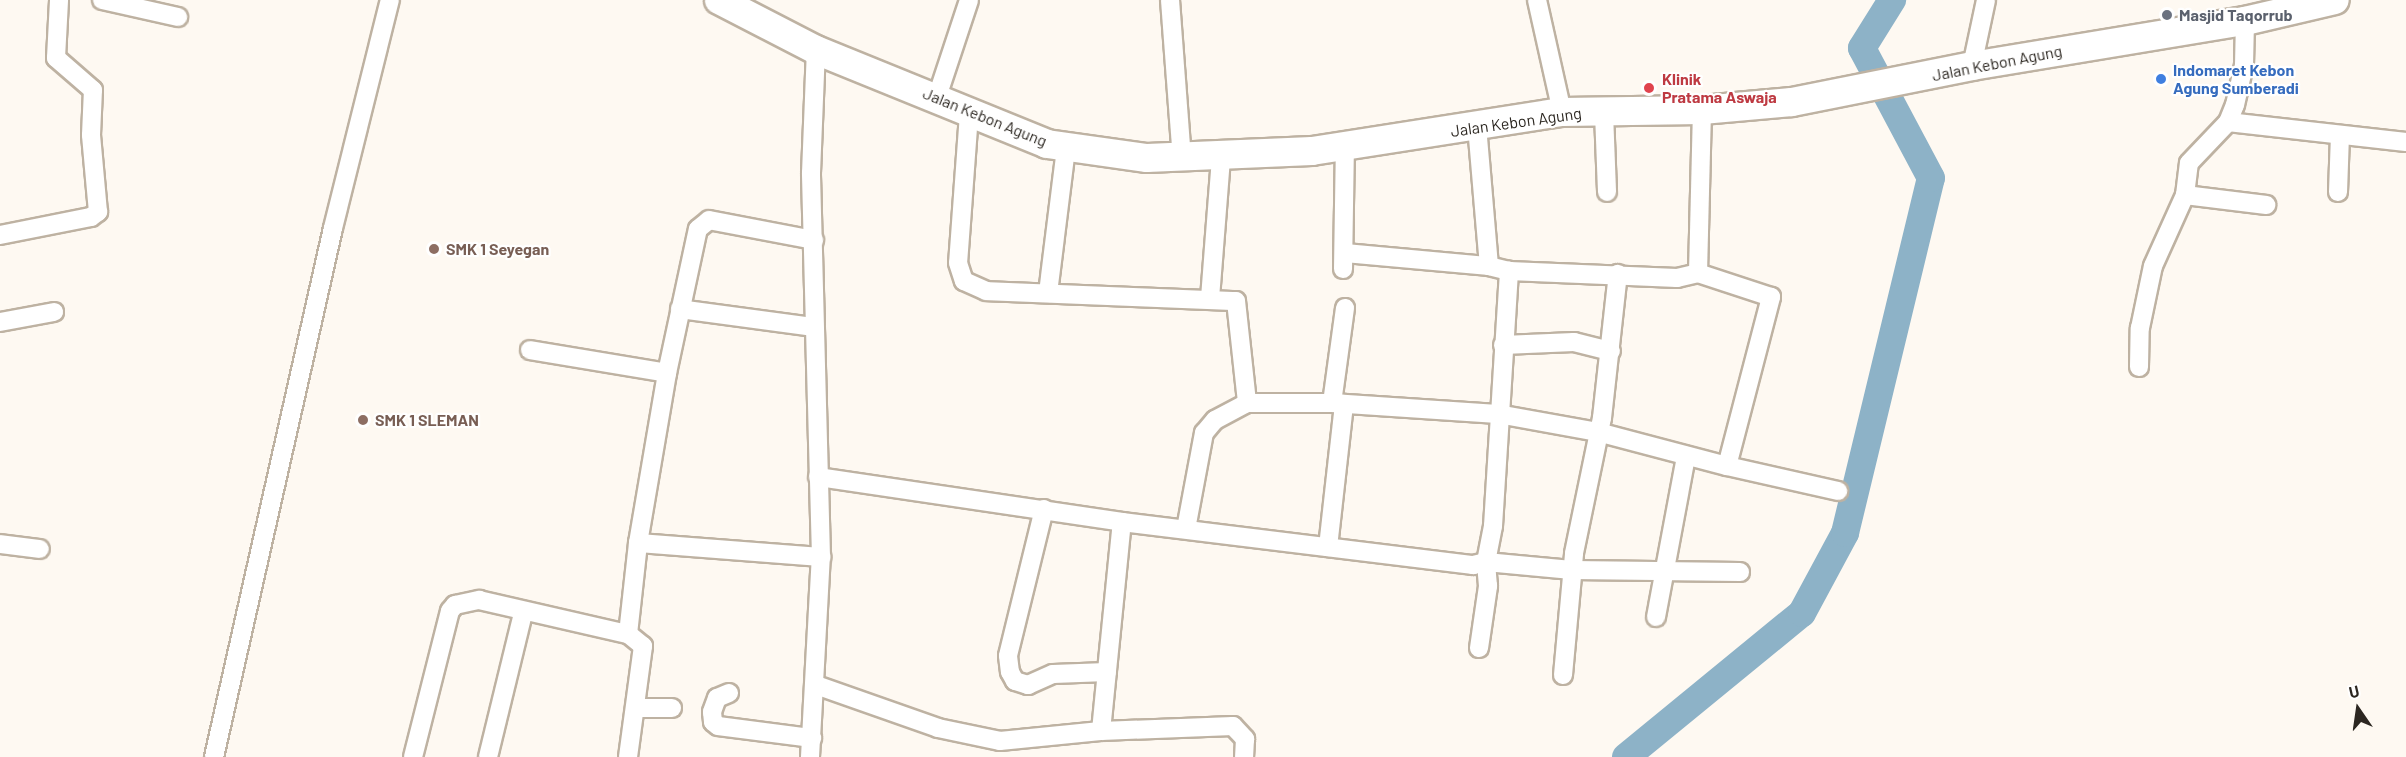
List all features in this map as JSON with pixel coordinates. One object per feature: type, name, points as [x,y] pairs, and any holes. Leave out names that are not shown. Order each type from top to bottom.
[{"type":"main road","name":"Jalan Kebon Agung","points":[[719,0],[755,8],[816,50],[937,97],[969,114],[1066,148],[1136,157],[1182,158],[1221,157],[1345,146],[1562,112],[1702,110],[1792,102],[1854,92],[1972,66],[2245,21],[2279,7],[2335,0]]},
{"type":"street","points":[[0,235],[91,217],[98,212],[91,135],[93,90],[56,58],[58,0]]},
{"type":"street","points":[[102,0],[178,16]]},
{"type":"street","points":[[214,757],[333,228],[390,0]]},
{"type":"street","points":[[937,97],[969,0]]},
{"type":"street","points":[[1170,0],[1182,158]]},
{"type":"street","points":[[1537,0],[1562,112]]},
{"type":"street","points":[[1972,66],[1986,0]]},
{"type":"street","points":[[2139,367],[2140,328],[2153,266],[2184,195],[2189,163],[2228,122],[2244,65],[2245,21]]},
{"type":"street","points":[[810,757],[816,685],[821,557],[813,327],[811,173],[816,50]]},
{"type":"street","points":[[1698,273],[1702,110]]},
{"type":"street","points":[[1604,113],[1606,192]]},
{"type":"street","points":[[969,114],[959,271],[964,281],[986,291],[1232,299],[1239,306],[1247,403]]},
{"type":"street","points":[[2228,122],[2406,142]]},
{"type":"street","points":[[1477,126],[1489,266]]},
{"type":"street","points":[[2338,192],[2340,136]]},
{"type":"street","points":[[1345,146],[1341,226],[1344,261],[1489,266],[1509,271],[1618,273],[1677,278],[1698,273],[1771,297],[1727,466]]},
{"type":"street","points":[[1048,293],[1066,148]]},
{"type":"street","points":[[1210,298],[1221,157]]},
{"type":"street","points":[[2184,195],[2266,205]]},
{"type":"street","points":[[628,634],[638,543],[667,373],[695,239],[703,222],[717,221],[813,240]]},
{"type":"street","points":[[1479,648],[1488,586],[1486,562],[1493,526],[1498,414],[1509,271]]},
{"type":"street","points":[[1563,675],[1572,570],[1611,351],[1618,273]]},
{"type":"street","points":[[1328,547],[1345,308]]},
{"type":"street","points":[[680,309],[813,327]]},
{"type":"street","points":[[0,322],[54,312]]},
{"type":"street","points":[[1503,345],[1574,342],[1611,351]]},
{"type":"street","points":[[530,350],[667,373]]},
{"type":"street","points":[[1186,530],[1204,433],[1226,412],[1247,403],[1338,404],[1498,414],[1598,432],[1686,456],[1838,491]]},
{"type":"street","points":[[1656,617],[1686,456]]},
{"type":"street","points":[[818,477],[1122,522],[1473,565],[1486,562],[1572,570],[1740,572]]},
{"type":"street","points":[[1044,509],[1008,656],[1010,672],[1015,681],[1028,685],[1053,674],[1107,672]]},
{"type":"street","points":[[1101,731],[1122,522]]},
{"type":"street","points":[[638,543],[821,557]]},
{"type":"street","points":[[0,544],[40,549]]},
{"type":"street","points":[[413,757],[450,611],[464,601],[479,600],[523,613],[628,634],[643,646],[628,757]]},
{"type":"street","points":[[488,757],[523,613]]},
{"type":"street","points":[[816,685],[1000,749],[1101,731],[1233,726],[1242,731],[1245,739],[1244,757]]},
{"type":"street","points":[[729,693],[717,698],[712,712],[713,722],[718,726],[812,738]]},
{"type":"street","points":[[635,708],[672,708]]},
{"type":"waterway","points":[[1626,757],[1802,613],[1845,533],[1931,178],[1862,48],[1892,0]]},
{"type":"place","name":"Masjid Taqorrub","points":[[2167,15]]},
{"type":"place","name":"Indomaret Kebon Agung Sumberadi","points":[[2161,79]]},
{"type":"place","name":"Klinik Pratama Aswaja","points":[[1649,88]]},
{"type":"place","name":"SMK 1 Seyegan","points":[[434,249]]},
{"type":"place","name":"SMK 1 SLEMAN","points":[[363,420]]}]
